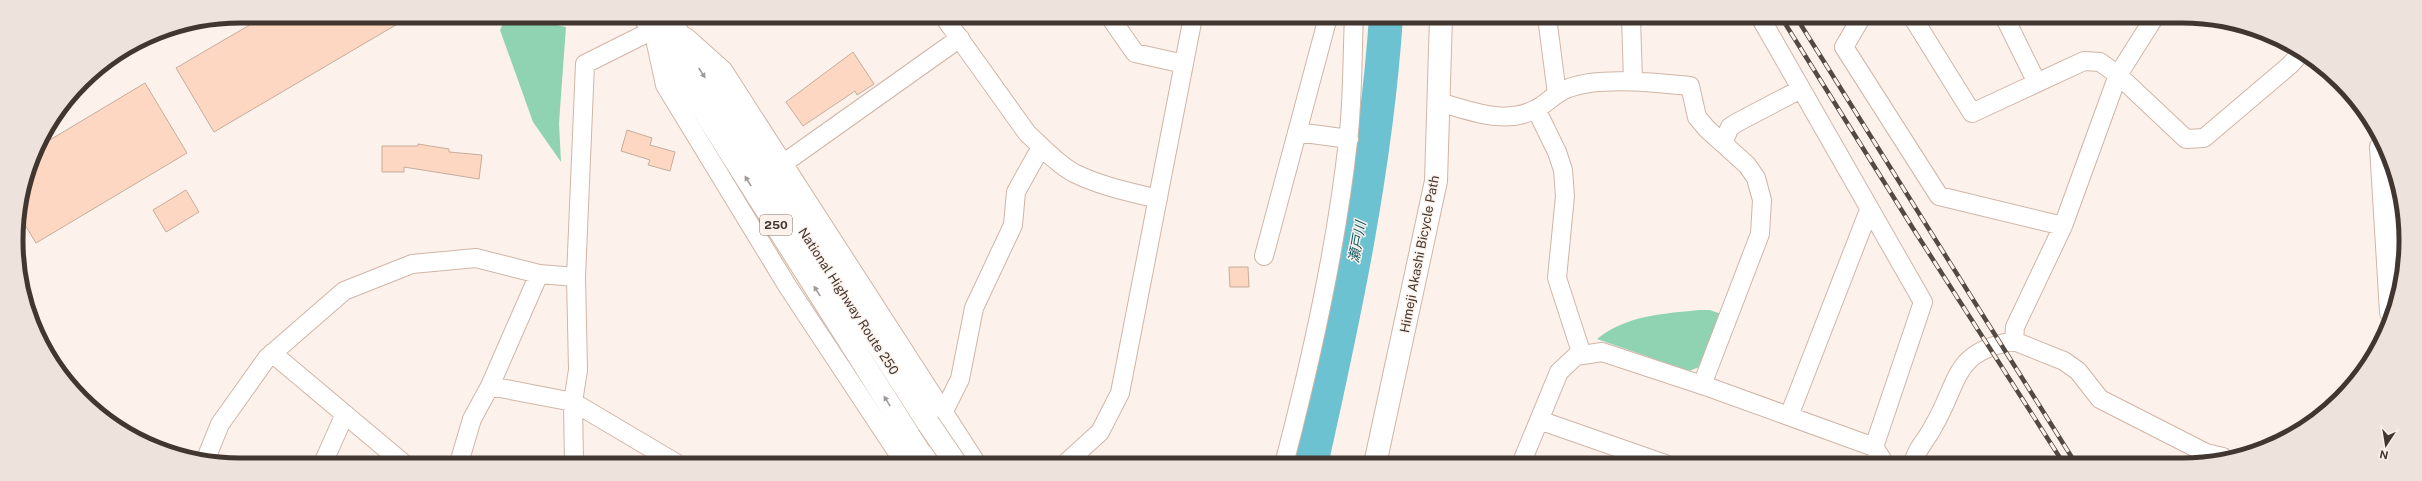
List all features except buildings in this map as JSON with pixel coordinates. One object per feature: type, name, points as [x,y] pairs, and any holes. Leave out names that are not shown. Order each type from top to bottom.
[{"type":"main road","name":"National Highway Route 250","points":[[659,23],[935,418],[953,458]]},
{"type":"main road","name":"National Highway Route 250","points":[[659,23],[907,434],[924,458]]},
{"type":"main road","name":"Himeji Akashi Bicycle Path","points":[[1376,458],[1436,180],[1441,23]]},
{"type":"main road","points":[[2382,156],[2390,301]]},
{"type":"street","points":[[574,458],[573,402],[578,370],[576,278],[585,64],[655,23]]},
{"type":"street","points":[[658,23],[665,85],[788,287],[901,458]]},
{"type":"street","points":[[661,23],[723,70],[784,163],[935,418],[972,458]]},
{"type":"street","points":[[949,23],[1027,133],[1041,147],[1073,173],[1107,186],[1158,199]]},
{"type":"street","points":[[1114,23],[1135,52],[1184,64]]},
{"type":"street","points":[[1072,458],[1100,432],[1120,393],[1192,23]]},
{"type":"street","points":[[1264,256],[1326,23]]},
{"type":"street","points":[[1286,458],[1313,351],[1335,241],[1349,139],[1354,23]]},
{"type":"street","points":[[1549,23],[1557,94]]},
{"type":"street","points":[[1631,23],[1633,81]]},
{"type":"street","points":[[1763,23],[1923,302],[1874,447]]},
{"type":"street","points":[[1858,23],[1844,47],[1939,196],[2063,226]]},
{"type":"street","points":[[1916,23],[1972,113],[2084,61],[2100,62],[2118,75],[2186,139],[2204,138],[2290,65],[2297,57]]},
{"type":"street","points":[[2007,23],[2037,83]]},
{"type":"street","points":[[2014,341],[2015,326],[2063,226],[2118,75],[2151,23]]},
{"type":"street","points":[[784,163],[960,38]]},
{"type":"street","points":[[1438,102],[1487,116],[1511,117],[1536,109],[1557,94],[1569,88],[1586,84],[1633,81],[1690,86],[1697,117],[1707,129],[1747,165],[1756,178],[1762,200],[1760,234],[1702,385]]},
{"type":"street","points":[[1723,143],[1730,127],[1734,124],[1801,89]]},
{"type":"street","points":[[1536,109],[1554,144],[1563,170],[1565,196],[1557,278],[1582,355]]},
{"type":"street","points":[[1297,132],[1349,139]]},
{"type":"street","points":[[935,458],[935,418],[960,379],[974,308],[1013,224],[1016,192],[1041,147]]},
{"type":"street","points":[[1789,416],[1869,210]]},
{"type":"street","points":[[207,455],[220,424],[272,353],[344,291],[412,264],[476,258],[539,274],[576,278]]},
{"type":"street","points":[[460,458],[472,419],[490,386],[539,274]]},
{"type":"street","points":[[1914,458],[1915,452],[1933,427],[1965,362],[1982,351],[2001,343],[2014,341],[2064,360],[2078,371],[2100,399],[2206,453],[2214,455]]},
{"type":"street","points":[[1523,458],[1559,372],[1576,356],[1602,352],[1702,385],[1874,447],[1881,458]]},
{"type":"street","points":[[272,353],[397,458]]},
{"type":"street","points":[[490,386],[573,402],[668,458]]},
{"type":"street","points":[[325,458],[345,414]]},
{"type":"street","points":[[1539,420],[1648,458]]},
{"type":"green space","points":[[503,23],[547,23],[566,27],[559,123],[561,162],[533,122],[500,30]]},
{"type":"green space","points":[[1699,310],[1710,310],[1721,314],[1702,366],[1689,371],[1597,339],[1608,331],[1633,320]]},
{"type":"waterway","name":"瀬戸川","points":[[1312,458],[1347,298],[1367,186],[1375,130],[1385,23]]},
{"type":"railway","points":[[1785,23],[1914,230],[2060,458]]},
{"type":"railway","points":[[1800,23],[2072,458]]}]
